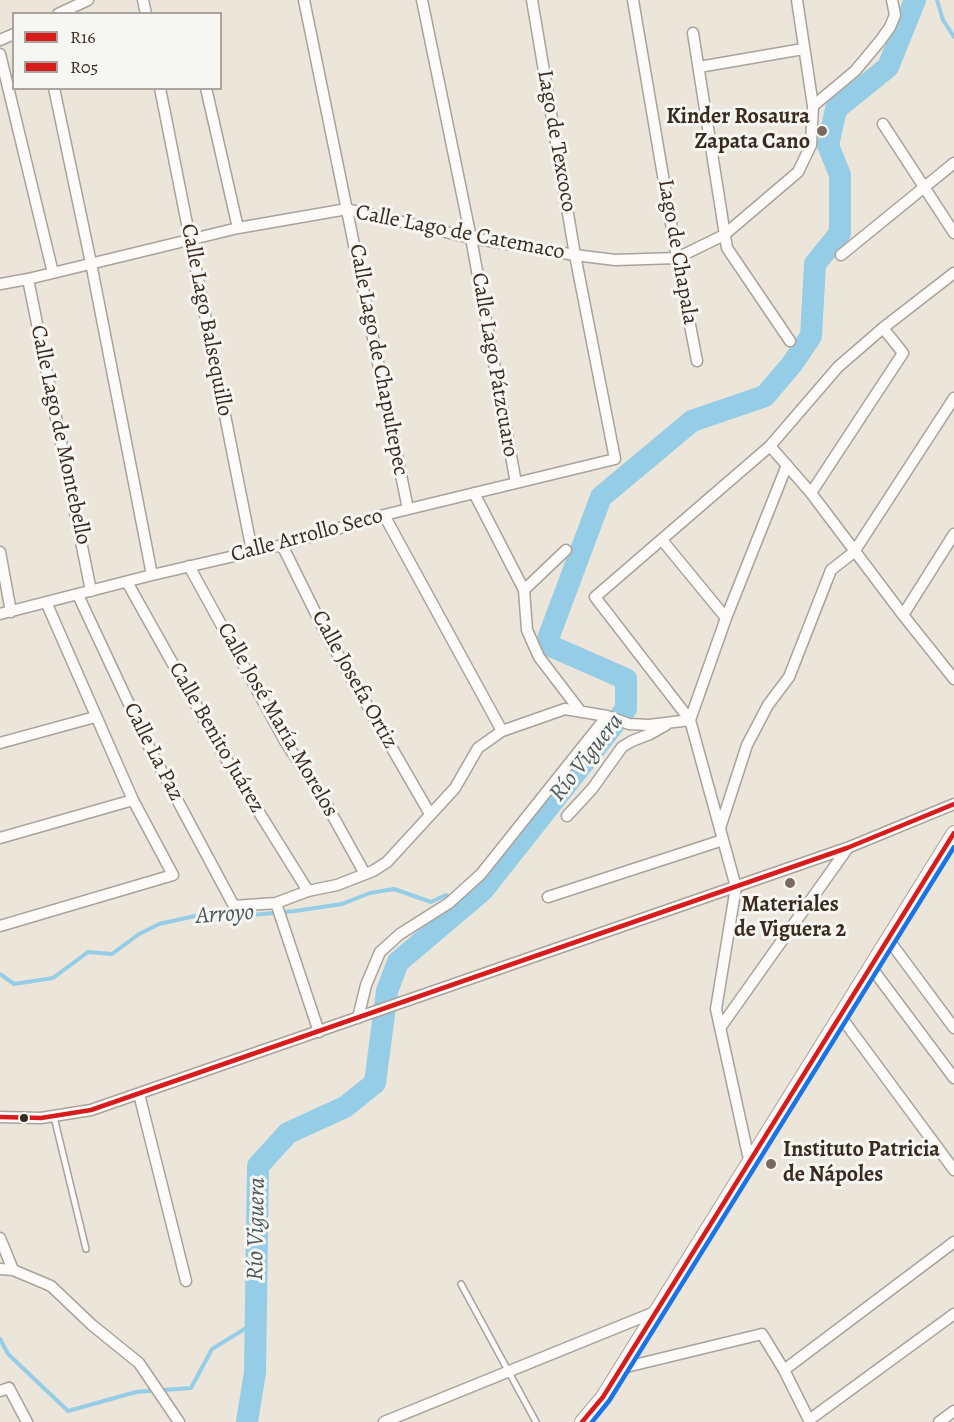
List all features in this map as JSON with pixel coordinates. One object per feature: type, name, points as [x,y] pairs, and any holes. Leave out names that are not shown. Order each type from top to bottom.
[{"type":"street","points":[[62,12],[88,0]]},
{"type":"street","name":"Calle Lago de Chapultepec","points":[[304,0],[408,509]]},
{"type":"street","name":"Calle Lago Pátzcuaro","points":[[422,0],[471,238],[516,483]]},
{"type":"street","name":"Lago de Texcoco","points":[[532,0],[575,255],[615,459]]},
{"type":"street","name":"Lago de Chapala","points":[[633,0],[697,361]]},
{"type":"street","points":[[797,0],[813,106],[855,71],[890,27],[895,15],[892,0]]},
{"type":"street","points":[[693,33],[727,248],[790,341]]},
{"type":"street","points":[[699,67],[803,49]]},
{"type":"street","points":[[0,54],[53,273]]},
{"type":"street","points":[[54,90],[152,575]]},
{"type":"street","name":"Calle Lago Balsequillo","points":[[160,90],[252,551]]},
{"type":"street","points":[[206,90],[238,228]]},
{"type":"street","name":"Calle Lago de Catemaco","points":[[0,284],[238,228],[347,209],[471,238],[575,255],[615,260],[677,258],[724,235],[798,172],[811,145],[813,106]]},
{"type":"street","points":[[884,124],[954,233]]},
{"type":"street","points":[[841,255],[954,163]]},
{"type":"street","points":[[750,1164],[716,1009],[736,887],[720,828],[690,720],[595,597],[770,446],[838,367],[883,328],[954,273]]},
{"type":"street","name":"Calle Lago de Montebello","points":[[28,279],[92,591]]},
{"type":"street","points":[[811,493],[903,353],[883,328]]},
{"type":"street","points":[[720,828],[747,746],[768,705],[789,677],[831,570],[854,552],[954,398]]},
{"type":"street","points":[[770,446],[811,493],[854,552],[954,679]]},
{"type":"street","name":"Calle Arrollo Seco","points":[[5,613],[152,575],[282,545],[384,515],[615,459]]},
{"type":"street","points":[[690,720],[726,618],[787,465]]},
{"type":"street","points":[[474,493],[524,590],[526,630],[539,657],[581,712]]},
{"type":"street","points":[[384,515],[502,731]]},
{"type":"street","points":[[903,615],[954,534]]},
{"type":"street","points":[[662,540],[726,618]]},
{"type":"street","name":"Calle Josefa Ortiz","points":[[282,545],[326,634],[430,814]]},
{"type":"street","points":[[524,590],[566,550]]},
{"type":"street","points":[[0,552],[5,613]]},
{"type":"street","name":"Calle José María Morelos","points":[[189,566],[286,742],[324,800],[365,874]]},
{"type":"street","name":"Calle Benito Juárez","points":[[127,582],[229,765],[308,891]]},
{"type":"street","name":"Calle La Paz","points":[[78,595],[151,751],[234,906],[278,910]]},
{"type":"street","points":[[0,926],[173,875],[133,800],[46,602]]},
{"type":"street","points":[[319,1032],[278,910],[308,891],[338,885],[374,871],[387,862],[455,788],[478,748],[502,731],[565,710],[608,716],[629,724],[649,725],[690,720]]},
{"type":"street","points":[[358,1018],[366,985],[380,952],[400,934],[452,899],[481,874],[608,716]]},
{"type":"street","points":[[0,743],[95,717]]},
{"type":"street","points":[[567,816],[591,789],[622,747],[672,722]]},
{"type":"street","points":[[0,837],[133,800]]},
{"type":"street","points":[[0,1117],[41,1118],[91,1110],[847,848],[954,804]]},
{"type":"street","points":[[582,1422],[603,1397],[622,1368],[954,833]]},
{"type":"street","points":[[548,897],[723,840]]},
{"type":"street","points":[[720,1028],[847,848]]},
{"type":"street","points":[[888,939],[954,1029]]},
{"type":"street","points":[[871,967],[954,1078]]},
{"type":"street","points":[[841,1017],[954,1170]]},
{"type":"street","points":[[139,1094],[186,1281]]},
{"type":"street","points":[[0,1238],[13,1270]]},
{"type":"street","points":[[784,1370],[954,1242]]},
{"type":"street","points":[[0,1269],[13,1270],[51,1286],[92,1325],[139,1363],[179,1422]]},
{"type":"street","points":[[384,1422],[655,1312]]},
{"type":"street","points":[[622,1368],[762,1334],[784,1370],[809,1421],[954,1314]]},
{"type":"street","points":[[4,1389],[27,1422]]},
{"type":"street","points":[[939,1422],[954,1411]]},
{"type":"lane","points":[[54,1116],[86,1249]]},
{"type":"lane","points":[[462,1284],[536,1422]]},
{"type":"waterway","name":"Río Viguera","points":[[247,1422],[255,1372],[258,1166],[288,1133],[345,1107],[375,1083],[387,991],[398,962],[483,890],[626,709],[626,679],[546,644],[601,497],[692,421],[765,396],[792,364],[811,336],[815,264],[840,233],[840,175],[828,145],[836,109],[888,67],[915,0]]},
{"type":"waterway","points":[[937,0],[943,20],[954,37]]},
{"type":"waterway","name":"Arroyo","points":[[0,974],[14,984],[53,978],[88,952],[112,954],[139,934],[159,924],[195,916],[216,914],[241,916],[295,911],[342,904],[370,893],[394,889],[431,902],[446,895],[460,908]]},
{"type":"waterway","points":[[0,1339],[8,1354],[68,1411],[136,1392],[191,1388],[212,1349],[256,1322]]},
{"type":"transit line","name":"R16","points":[[0,1117],[41,1118],[91,1110],[847,848],[954,804]]},
{"type":"transit line","name":"R05","points":[[582,1422],[603,1397],[954,833]]},
{"type":"transit line","points":[[592,1422],[609,1401],[954,847]]},
{"type":"place","name":"Kinder Rosaura Zapata Cano","points":[[822,131]]},
{"type":"place","name":"Materiales de Viguera 2","points":[[790,883]]},
{"type":"place","name":"Instituto Patricia de Nápoles","points":[[771,1164]]}]
